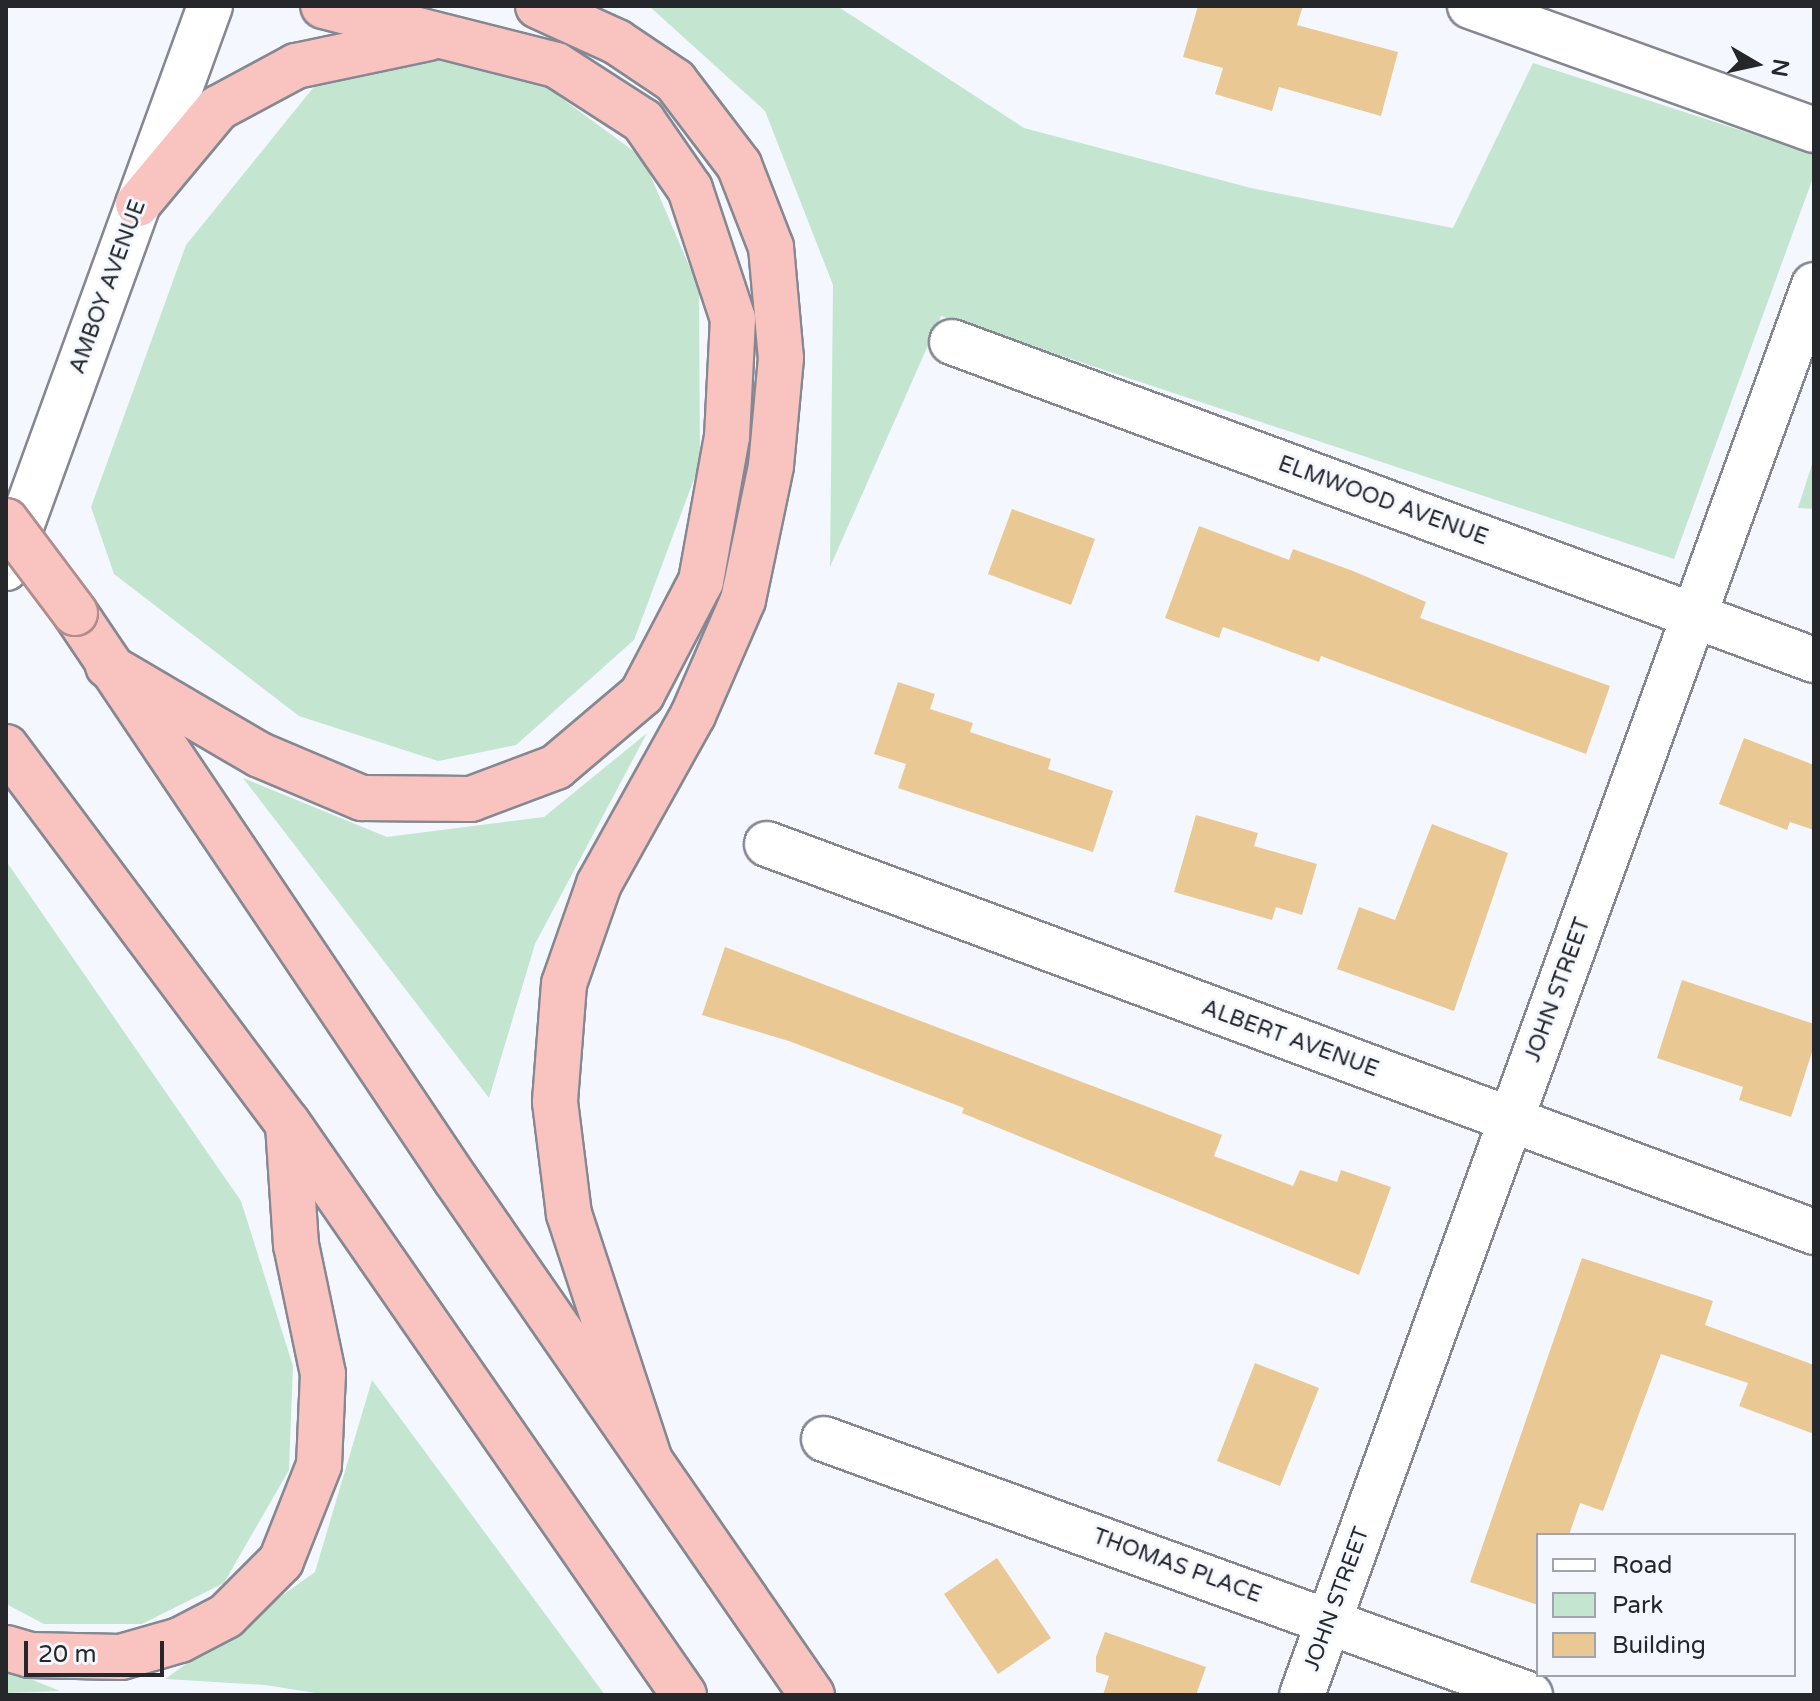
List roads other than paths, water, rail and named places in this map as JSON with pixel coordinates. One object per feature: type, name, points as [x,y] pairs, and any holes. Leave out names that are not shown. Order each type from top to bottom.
[{"type":"highway","points":[[108,666],[260,755],[362,798],[471,799],[556,767],[642,694],[701,581],[727,437],[733,319],[690,189],[643,121],[556,65],[323,6]]},
{"type":"highway","points":[[541,7],[617,42],[675,81],[739,165],[771,247],[781,358],[771,466],[743,600],[693,715],[599,884],[564,984],[555,1102],[569,1214],[649,1458]]},
{"type":"highway","points":[[138,204],[218,108],[296,66],[445,35]]},
{"type":"highway","points":[[6,521],[75,613],[108,666],[812,1695]]},
{"type":"highway","points":[[6,747],[287,1122],[684,1695]]},
{"type":"highway","points":[[6,1648],[30,1655],[121,1657],[180,1640],[226,1616],[281,1561],[319,1465],[323,1374],[296,1245],[287,1122]]},
{"type":"street","name":"AMBOY AVENUE","points":[[6,568],[210,6]]},
{"type":"street","points":[[1470,6],[1814,130]]},
{"type":"street","name":"JOHN STREET","points":[[1302,1695],[1814,285]]},
{"type":"street","name":"ELMWOOD AVENUE","points":[[952,342],[1814,660]]},
{"type":"street","name":"ALBERT AVENUE","points":[[767,844],[1814,1232]]},
{"type":"street","name":"THOMAS PLACE","points":[[824,1439],[1530,1695]]}]
